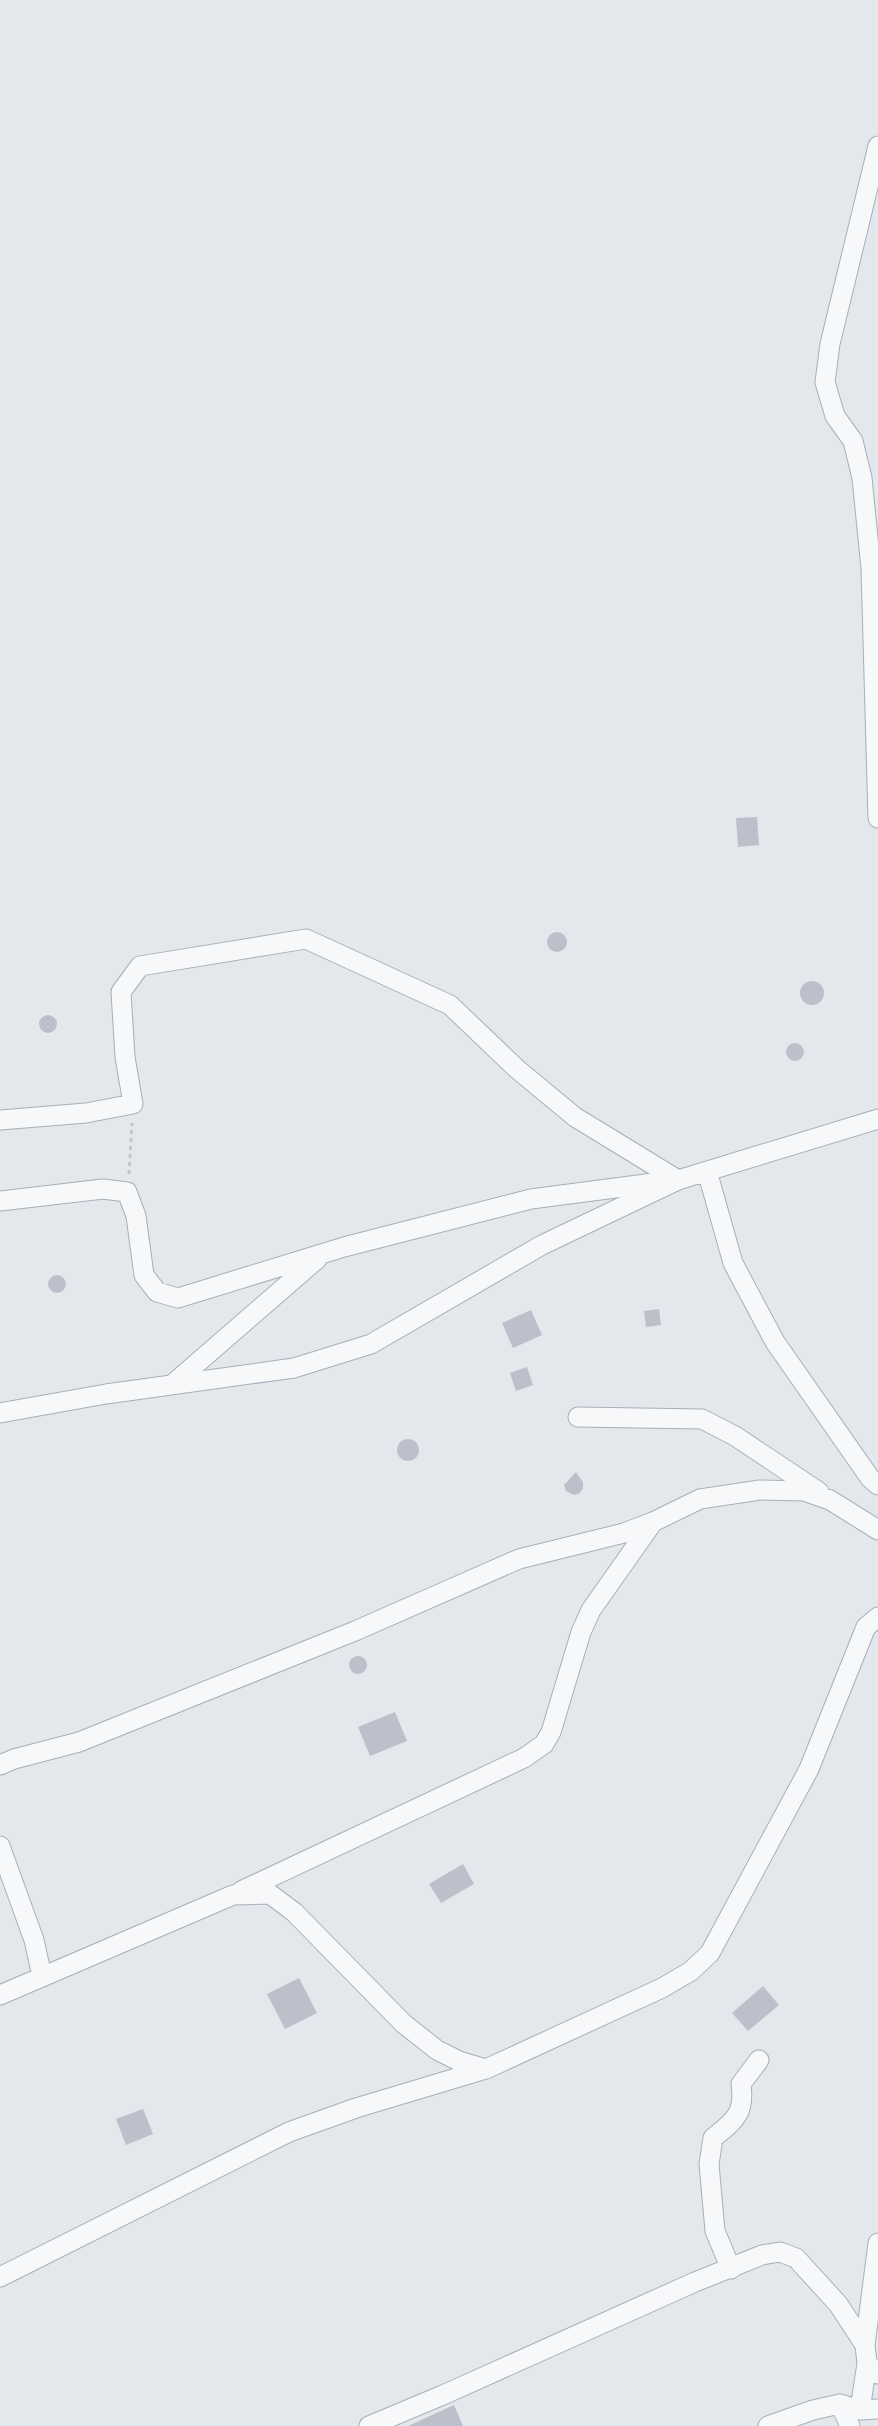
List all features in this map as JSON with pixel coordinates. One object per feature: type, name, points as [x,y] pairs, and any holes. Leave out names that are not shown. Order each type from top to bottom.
[{"type":"street","points":[[878,146],[830,344],[825,382],[835,416],[853,441],[862,478],[871,568],[878,818]]},
{"type":"street","points":[[0,1120],[86,1113],[133,1104],[125,1057],[121,992],[140,966],[306,939],[450,1005],[517,1069],[575,1117],[678,1180]]},
{"type":"street","points":[[0,1201],[103,1189],[128,1192],[136,1216],[144,1275],[157,1292],[178,1298],[323,1254],[530,1199],[678,1180],[878,1118]]},
{"type":"street","points":[[707,1172],[732,1263],[775,1342],[870,1478],[878,1485]]},
{"type":"street","points":[[0,1413],[106,1394],[294,1368],[371,1344],[542,1245],[678,1180]]},
{"type":"street","points":[[173,1384],[323,1254]]},
{"type":"street","points":[[578,1417],[702,1419],[735,1436],[878,1530]]},
{"type":"street","points":[[0,1765],[14,1759],[79,1742],[355,1631],[519,1559],[624,1533],[653,1522],[700,1499],[760,1490],[804,1491],[830,1500]]},
{"type":"street","points":[[0,1995],[233,1895],[535,1752],[544,1744],[551,1732],[581,1632],[591,1610],[653,1522]]},
{"type":"street","points":[[0,2277],[289,2132],[356,2108],[486,2069],[662,1988],[691,1971],[710,1953],[809,1769],[866,1627],[878,1617]]},
{"type":"street","points":[[0,1846],[34,1940],[42,1976]]},
{"type":"street","points":[[233,1895],[270,1894],[294,1912],[404,2024],[437,2050],[459,2061],[486,2069]]},
{"type":"street","points":[[731,2269],[715,2231],[709,2164],[713,2138],[736,2119],[744,2102],[741,2084],[759,2060]]},
{"type":"street","points":[[768,2426],[813,2410],[840,2404],[862,2415],[870,2361],[878,2243]]},
{"type":"street","points":[[369,2426],[695,2282],[762,2255],[780,2252],[796,2258],[838,2304],[870,2361]]},
{"type":"path","points":[[128,1192],[133,1104]]},
{"type":"building","points":[[757,817],[759,845],[738,847],[736,818]]},
{"type":"building","points":[[557,932],[564,935],[567,942],[564,949],[557,952],[550,949],[547,942],[550,935]]},
{"type":"building","points":[[812,981],[821,984],[824,993],[821,1002],[812,1005],[803,1002],[800,993],[803,984]]},
{"type":"building","points":[[48,1015],[54,1018],[57,1024],[54,1030],[48,1033],[42,1030],[39,1024],[42,1018]]},
{"type":"building","points":[[791,1043],[799,1043],[804,1048],[802,1059],[791,1061],[786,1056],[786,1048]]},
{"type":"building","points":[[57,1275],[63,1278],[66,1284],[63,1290],[57,1293],[51,1290],[48,1284],[51,1278]]},
{"type":"building","points":[[659,1309],[661,1325],[646,1327],[644,1311]]},
{"type":"building","points":[[531,1310],[542,1335],[513,1348],[502,1323]]},
{"type":"building","points":[[527,1367],[533,1385],[516,1391],[510,1373]]},
{"type":"building","points":[[408,1439],[416,1442],[419,1450],[416,1458],[408,1461],[400,1458],[397,1450],[400,1442]]},
{"type":"building","points":[[576,1472],[583,1482],[583,1488],[580,1493],[574,1495],[566,1491],[564,1485]]},
{"type":"building","points":[[354,1656],[362,1656],[367,1661],[365,1672],[354,1674],[349,1669],[349,1661]]},
{"type":"building","points":[[395,1712],[407,1741],[370,1756],[358,1727]]},
{"type":"building","points":[[463,1864],[474,1884],[441,1903],[429,1884]]},
{"type":"building","points":[[299,1978],[317,2013],[285,2029],[267,1994]]},
{"type":"building","points":[[763,1986],[779,2005],[748,2031],[732,2013]]},
{"type":"building","points":[[143,2109],[153,2134],[126,2145],[116,2119]]},
{"type":"building","points":[[454,2405],[463,2426],[408,2426]]}]
